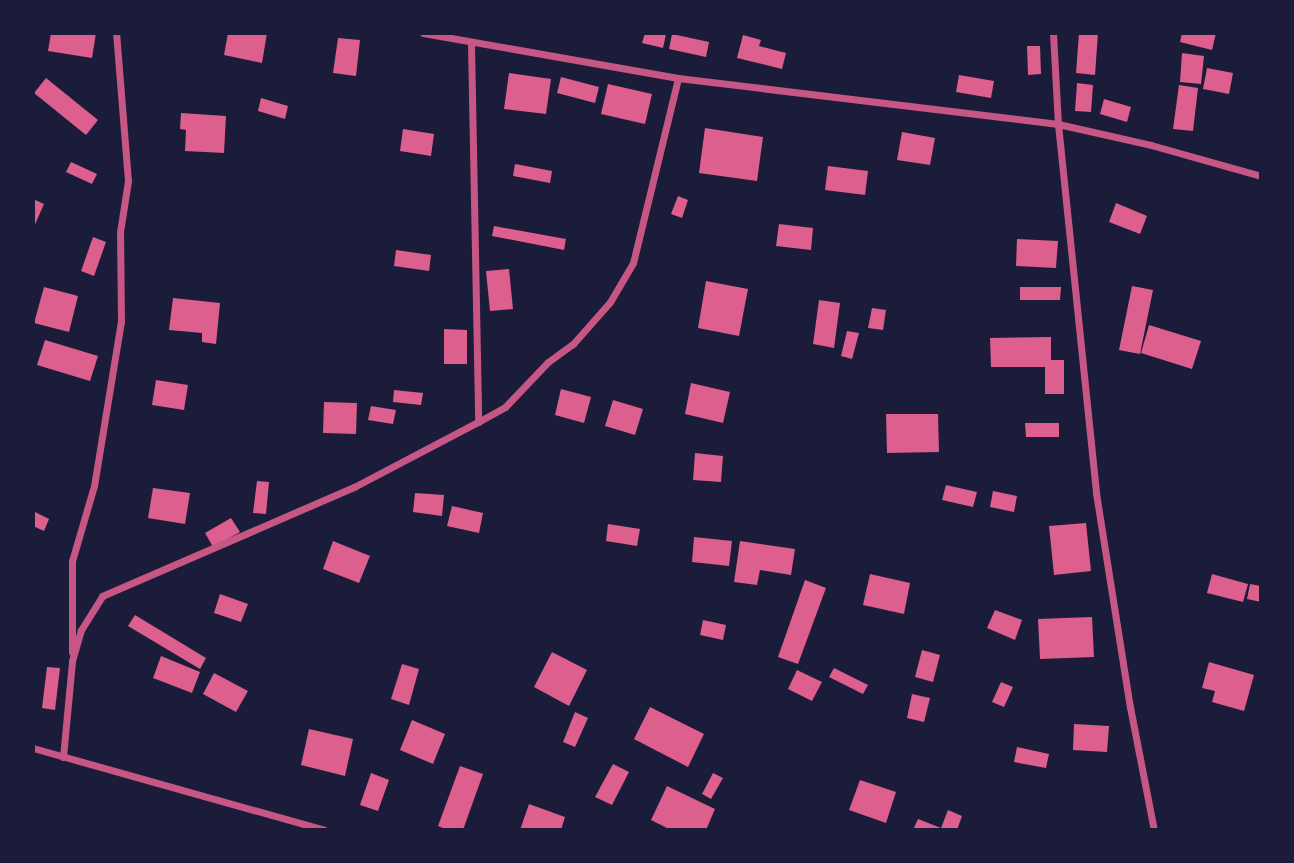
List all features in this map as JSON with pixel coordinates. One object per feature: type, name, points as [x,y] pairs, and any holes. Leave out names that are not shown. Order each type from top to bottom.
[{"type":"street","points":[[63,757],[72,662],[72,561],[94,486],[121,323],[120,232],[128,181],[116,33]]},
{"type":"street","points":[[423,33],[471,44],[678,78],[1058,124],[1151,145],[1261,176]]},
{"type":"street","points":[[1053,33],[1058,124],[1096,493],[1130,707],[1154,830]]},
{"type":"street","points":[[471,44],[478,422]]},
{"type":"street","points":[[72,662],[81,630],[102,596],[354,487],[478,422],[505,407],[548,362],[573,344],[621,286],[633,263],[678,78]]},
{"type":"street","points":[[33,748],[324,830]]},
{"type":"building","points":[[51,33],[96,33],[92,58],[48,51]]},
{"type":"building","points":[[228,33],[267,33],[262,63],[224,55]]},
{"type":"building","points":[[645,33],[666,34],[663,48],[642,43]]},
{"type":"building","points":[[1079,33],[1098,33],[1095,75],[1076,73]]},
{"type":"building","points":[[1182,33],[1216,33],[1212,50],[1180,42]]},
{"type":"building","points":[[672,34],[709,42],[706,57],[669,49]]},
{"type":"building","points":[[743,35],[761,40],[759,46],[786,53],[782,69],[737,58]]},
{"type":"building","points":[[338,38],[360,40],[356,76],[333,73]]},
{"type":"building","points":[[1027,46],[1040,46],[1041,74],[1028,75]]},
{"type":"building","points":[[1182,53],[1204,56],[1201,84],[1180,82]]},
{"type":"building","points":[[1207,68],[1233,73],[1229,94],[1203,89]]},
{"type":"building","points":[[509,73],[551,79],[546,114],[504,109]]},
{"type":"building","points":[[959,75],[994,81],[991,98],[956,92]]},
{"type":"building","points":[[561,77],[599,87],[595,103],[557,93]]},
{"type":"building","points":[[46,78],[98,120],[86,135],[34,93]]},
{"type":"building","points":[[1077,83],[1093,85],[1091,112],[1075,111]]},
{"type":"building","points":[[608,84],[652,94],[645,124],[601,114]]},
{"type":"building","points":[[1179,85],[1198,88],[1193,131],[1173,129]]},
{"type":"building","points":[[261,98],[288,106],[285,119],[258,111]]},
{"type":"building","points":[[1104,99],[1131,107],[1127,122],[1100,114]]},
{"type":"building","points":[[181,113],[226,116],[224,153],[185,151],[186,130],[180,129]]},
{"type":"building","points":[[705,128],[763,137],[757,181],[699,173]]},
{"type":"building","points":[[403,129],[434,134],[431,156],[400,151]]},
{"type":"building","points":[[902,132],[935,138],[930,165],[897,160]]},
{"type":"building","points":[[71,162],[97,174],[92,184],[66,172]]},
{"type":"building","points":[[515,164],[552,171],[550,183],[513,176]]},
{"type":"building","points":[[828,166],[868,171],[865,195],[825,190]]},
{"type":"building","points":[[678,196],[688,200],[682,218],[671,214]]},
{"type":"building","points":[[33,199],[44,204],[33,229]]},
{"type":"building","points":[[1116,203],[1147,216],[1140,234],[1109,222]]},
{"type":"building","points":[[779,224],[813,228],[811,250],[776,246]]},
{"type":"building","points":[[494,226],[566,239],[564,250],[492,236]]},
{"type":"building","points":[[93,237],[106,242],[94,276],[81,271]]},
{"type":"building","points":[[1017,239],[1058,241],[1056,268],[1016,266]]},
{"type":"building","points":[[396,250],[431,255],[429,271],[394,266]]},
{"type":"building","points":[[509,269],[513,309],[490,311],[486,271]]},
{"type":"building","points":[[706,281],[748,289],[739,336],[698,328]]},
{"type":"building","points":[[1132,286],[1153,290],[1140,354],[1119,350]]},
{"type":"building","points":[[44,287],[78,296],[69,332],[34,323]]},
{"type":"building","points":[[1020,287],[1061,287],[1060,300],[1020,300]]},
{"type":"building","points":[[173,298],[220,303],[216,344],[202,342],[202,333],[169,330]]},
{"type":"building","points":[[819,300],[840,303],[834,348],[813,344]]},
{"type":"building","points":[[872,308],[886,310],[883,330],[868,328]]},
{"type":"building","points":[[1149,325],[1201,341],[1192,369],[1141,353]]},
{"type":"building","points":[[444,329],[467,330],[467,364],[444,364]]},
{"type":"building","points":[[847,331],[859,333],[852,359],[841,356]]},
{"type":"building","points":[[1051,337],[1051,360],[1064,360],[1064,394],[1045,394],[1045,367],[991,367],[990,338]]},
{"type":"building","points":[[45,340],[98,356],[90,381],[37,365]]},
{"type":"building","points":[[156,380],[188,385],[184,410],[152,405]]},
{"type":"building","points":[[691,383],[730,392],[723,423],[685,414]]},
{"type":"building","points":[[561,389],[591,397],[584,423],[555,415]]},
{"type":"building","points":[[394,390],[423,393],[421,405],[393,402]]},
{"type":"building","points":[[613,400],[643,409],[635,435],[605,426]]},
{"type":"building","points":[[324,402],[357,403],[356,434],[323,433]]},
{"type":"building","points":[[371,406],[396,410],[393,424],[368,420]]},
{"type":"building","points":[[886,414],[938,414],[939,452],[887,453]]},
{"type":"building","points":[[1025,423],[1059,423],[1059,437],[1026,437]]},
{"type":"building","points":[[695,453],[723,456],[721,482],[693,480]]},
{"type":"building","points":[[257,481],[269,482],[266,514],[253,513]]},
{"type":"building","points":[[946,485],[977,492],[973,507],[942,500]]},
{"type":"building","points":[[153,488],[190,493],[185,524],[148,518]]},
{"type":"building","points":[[993,491],[1017,496],[1014,512],[990,507]]},
{"type":"building","points":[[415,493],[444,495],[442,516],[413,512]]},
{"type":"building","points":[[452,506],[483,513],[479,533],[447,526]]},
{"type":"building","points":[[33,511],[49,519],[44,531],[33,526]]},
{"type":"building","points":[[231,518],[240,532],[213,547],[205,533]]},
{"type":"building","points":[[1086,523],[1091,571],[1054,575],[1049,526]]},
{"type":"building","points":[[608,524],[640,529],[637,546],[606,541]]},
{"type":"building","points":[[694,537],[732,541],[729,566],[692,562]]},
{"type":"building","points":[[333,541],[370,556],[359,583],[323,569]]},
{"type":"building","points":[[740,541],[795,549],[791,575],[760,570],[757,585],[734,582]]},
{"type":"building","points":[[870,574],[910,583],[904,614],[863,605]]},
{"type":"building","points":[[1212,574],[1248,584],[1243,602],[1207,593]]},
{"type":"building","points":[[805,580],[826,588],[798,664],[778,657]]},
{"type":"building","points":[[1250,584],[1261,586],[1261,602],[1247,599]]},
{"type":"building","points":[[220,594],[248,604],[241,622],[214,613]]},
{"type":"building","points":[[995,610],[1022,620],[1015,640],[987,628]]},
{"type":"building","points":[[135,615],[206,658],[200,669],[128,626]]},
{"type":"building","points":[[1092,617],[1094,657],[1040,659],[1038,619]]},
{"type":"building","points":[[703,620],[726,625],[723,640],[700,635]]},
{"type":"building","points":[[922,650],[940,655],[933,682],[915,677]]},
{"type":"building","points":[[552,652],[587,670],[569,706],[534,687]]},
{"type":"building","points":[[161,656],[200,672],[192,693],[153,678]]},
{"type":"building","points":[[1209,662],[1254,675],[1244,711],[1212,702],[1215,691],[1202,688]]},
{"type":"building","points":[[402,664],[419,669],[409,705],[391,699]]},
{"type":"building","points":[[47,667],[60,668],[55,710],[42,708]]},
{"type":"building","points":[[834,668],[868,685],[863,694],[829,677]]},
{"type":"building","points":[[797,670],[822,682],[812,701],[788,689]]},
{"type":"building","points":[[214,673],[248,691],[236,712],[203,694]]},
{"type":"building","points":[[1001,682],[1013,687],[1004,707],[992,702]]},
{"type":"building","points":[[912,694],[930,698],[924,722],[907,718]]},
{"type":"building","points":[[650,707],[704,734],[688,767],[634,739]]},
{"type":"building","points":[[575,712],[588,718],[575,747],[563,742]]},
{"type":"building","points":[[412,720],[445,734],[433,764],[400,750]]},
{"type":"building","points":[[1074,724],[1109,726],[1107,752],[1073,750]]},
{"type":"building","points":[[309,729],[353,739],[345,776],[301,765]]},
{"type":"building","points":[[1017,747],[1049,754],[1046,768],[1014,762]]},
{"type":"building","points":[[613,764],[629,772],[612,805],[595,797]]},
{"type":"building","points":[[460,766],[483,774],[463,830],[448,830],[438,826]]},
{"type":"building","points":[[371,773],[389,780],[378,811],[360,805]]},
{"type":"building","points":[[713,773],[723,778],[711,799],[702,794]]},
{"type":"building","points":[[860,780],[896,792],[886,823],[849,810]]},
{"type":"building","points":[[667,786],[715,809],[706,830],[671,830],[651,820]]},
{"type":"building","points":[[529,804],[565,817],[561,830],[520,830]]},
{"type":"building","points":[[948,810],[962,816],[957,830],[913,830],[918,819],[941,828]]}]
